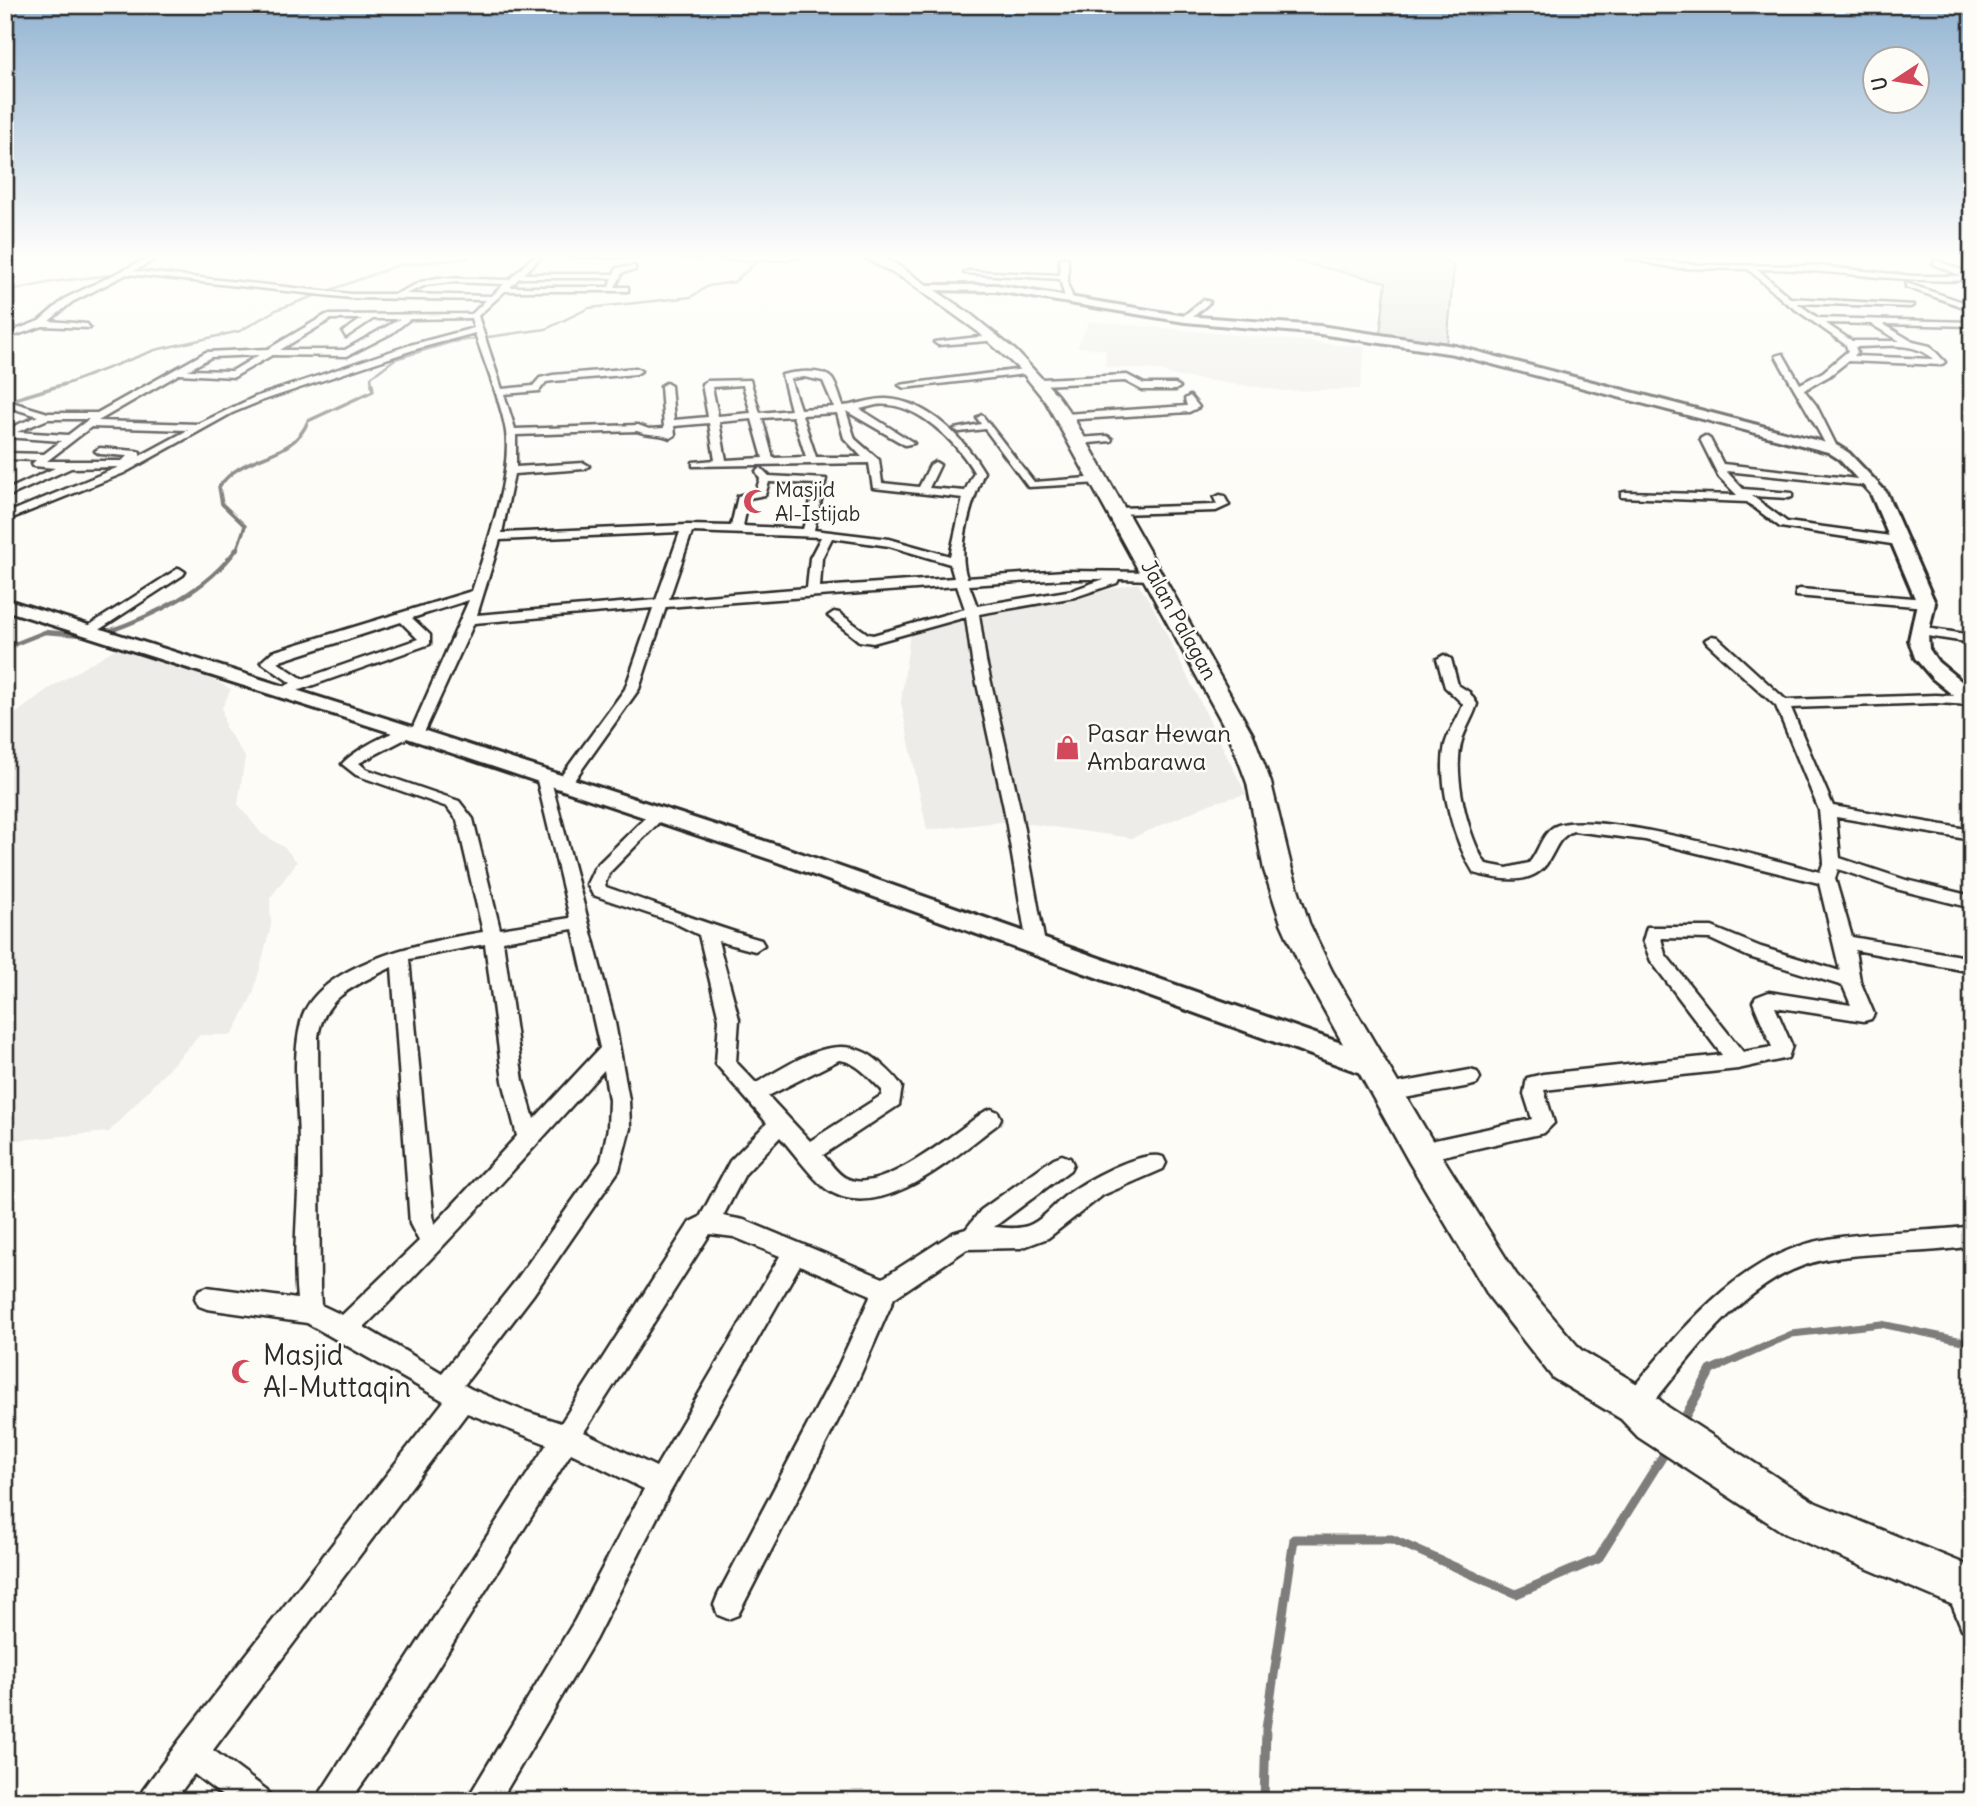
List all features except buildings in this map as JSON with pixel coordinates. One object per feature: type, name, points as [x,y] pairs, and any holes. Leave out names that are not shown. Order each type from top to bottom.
[{"type":"main road","name":"Jalan Palagan","points":[[1002,342],[1036,377],[1079,441],[1241,735],[1259,783],[1278,870],[1295,923],[1318,972],[1420,1152],[1503,1286],[1567,1364],[1801,1519],[1967,1598]]},
{"type":"street","points":[[181,372],[234,374],[286,342]]},
{"type":"street","points":[[347,353],[367,342]]},
{"type":"street","points":[[5,518],[130,464],[258,399],[433,342]]},
{"type":"street","points":[[481,342],[511,432],[509,471],[495,537],[479,593],[469,620],[412,733],[356,757],[351,761],[351,767],[453,804],[460,810],[478,868],[493,937],[513,1081],[528,1141]]},
{"type":"street","points":[[1407,342],[1455,349],[1833,449]]},
{"type":"street","points":[[1797,389],[1826,374],[1843,359],[1853,352],[1850,344],[1910,344],[1927,348],[1941,362],[1843,359]]},
{"type":"street","points":[[130,464],[37,464],[98,416],[212,354],[270,352],[388,356]]},
{"type":"street","points":[[1780,356],[1797,389],[1811,405],[1833,449],[1871,483],[1885,506],[1926,603],[1927,615],[1919,631],[1918,643],[1922,655],[1972,701]]},
{"type":"street","points":[[937,366],[950,378]]},
{"type":"street","points":[[499,392],[536,388],[543,380],[553,378],[636,370]]},
{"type":"street","points":[[811,460],[785,377],[799,374],[827,379],[846,409],[909,443]]},
{"type":"street","points":[[904,385],[950,378],[1036,377],[1127,378],[1142,387],[1175,387]]},
{"type":"street","points":[[721,463],[707,384],[747,382],[765,479],[760,494],[744,496],[736,530]]},
{"type":"street","points":[[666,386],[669,431]]},
{"type":"street","points":[[1065,418],[1189,410],[1194,407],[1190,400]]},
{"type":"street","points":[[511,432],[638,428],[648,432],[669,431],[714,419],[846,409],[884,402],[896,403],[943,430],[965,450],[979,472],[969,495],[955,562],[972,611],[979,661],[1012,808],[1036,944]]},
{"type":"street","points":[[5,403],[47,416],[98,416]]},
{"type":"street","points":[[846,409],[845,423],[858,455]]},
{"type":"street","points":[[5,434],[47,416]]},
{"type":"street","points":[[845,423],[866,418]]},
{"type":"street","points":[[959,429],[984,422],[1023,477],[1032,485],[1101,480]]},
{"type":"street","points":[[88,424],[200,427]]},
{"type":"street","points":[[5,428],[19,430]]},
{"type":"street","points":[[5,434],[69,438]]},
{"type":"street","points":[[1079,441],[1107,439]]},
{"type":"street","points":[[1705,439],[1722,467],[1724,477],[1744,496],[1784,525],[1898,541]]},
{"type":"street","points":[[100,451],[136,454],[130,464]]},
{"type":"street","points":[[697,464],[811,460],[858,455],[874,460],[878,466],[877,486],[969,495]]},
{"type":"street","points":[[5,456],[45,457]]},
{"type":"street","points":[[5,497],[69,465]]},
{"type":"street","points":[[922,492],[935,465]]},
{"type":"street","points":[[509,471],[584,466]]},
{"type":"street","points":[[1722,467],[1871,483]]},
{"type":"street","points":[[765,479],[822,481],[808,532]]},
{"type":"street","points":[[1625,495],[1788,495]]},
{"type":"street","points":[[5,497],[47,501]]},
{"type":"street","points":[[1118,511],[1216,508],[1223,505],[1220,498]]},
{"type":"street","points":[[1798,513],[1810,530]]},
{"type":"street","points":[[495,537],[687,528],[808,532],[890,540],[955,562]]},
{"type":"street","points":[[554,780],[632,689],[687,528]]},
{"type":"street","points":[[813,591],[816,558],[828,534]]},
{"type":"street","points":[[97,633],[179,572]]},
{"type":"street","points":[[469,620],[813,591],[1065,575],[1154,576]]},
{"type":"street","points":[[834,616],[864,638],[873,639],[972,611],[1075,593],[1123,576]]},
{"type":"street","points":[[292,687],[268,662],[277,655],[479,593]]},
{"type":"street","points":[[1800,593],[1926,603]]},
{"type":"street","points":[[5,604],[97,633],[292,687],[412,733],[659,814],[1036,944],[1379,1079],[1470,1078]]},
{"type":"street","points":[[292,687],[425,641],[403,617]]},
{"type":"street","points":[[1919,631],[1972,639]]},
{"type":"street","points":[[1420,1152],[1543,1123],[1532,1089],[1534,1084],[1738,1061],[1781,1053],[1782,1046],[1763,1002],[1769,999],[1864,1014],[1851,981],[1844,942],[1826,879],[1832,861],[1827,810],[1782,704],[1712,640]]},
{"type":"street","points":[[1444,659],[1452,687],[1464,695],[1470,704],[1468,714],[1460,722],[1452,750],[1464,843],[1480,869],[1517,875],[1534,870],[1542,862],[1553,835],[1561,828],[1571,826],[1645,835],[1826,879]]},
{"type":"street","points":[[1782,704],[1936,699],[1972,701]]},
{"type":"street","points":[[154,1801],[454,1393],[524,1287],[611,1164],[620,1128],[619,1100],[554,780]]},
{"type":"street","points":[[1827,810],[1972,835]]},
{"type":"street","points":[[659,814],[601,871],[596,884],[599,891],[679,918],[707,931],[755,945]]},
{"type":"street","points":[[1832,861],[1902,885],[1972,902]]},
{"type":"street","points":[[310,1312],[306,1279],[310,1148],[308,1030],[319,1004],[362,975],[400,955],[581,922]]},
{"type":"street","points":[[707,931],[729,1019],[726,1064],[837,1185],[862,1192],[914,1172],[991,1118]]},
{"type":"street","points":[[1738,1061],[1657,956],[1652,941],[1653,931],[1712,933],[1755,952],[1851,981]]},
{"type":"street","points":[[1844,942],[1972,965]]},
{"type":"street","points":[[400,955],[421,1224],[432,1243]]},
{"type":"street","points":[[345,1329],[432,1243],[610,1050]]},
{"type":"street","points":[[753,1094],[828,1054],[841,1051],[853,1052],[892,1087],[892,1099],[807,1154]]},
{"type":"street","points":[[708,1224],[726,1182],[752,1147],[782,1122]]},
{"type":"street","points":[[728,1605],[846,1378],[885,1290],[961,1240],[974,1236],[1010,1240],[1039,1232],[1077,1200],[1113,1176],[1155,1163]]},
{"type":"street","points":[[974,1236],[989,1217],[1062,1164]]},
{"type":"street","points":[[331,1801],[376,1738],[698,1228],[708,1224],[736,1227],[885,1290]]},
{"type":"street","points":[[1644,1413],[1687,1345],[1752,1280],[1785,1260],[1824,1249],[1947,1241],[1972,1236]]},
{"type":"street","points":[[482,1801],[585,1630],[661,1483],[794,1253]]},
{"type":"street","points":[[207,1298],[310,1312],[345,1329],[454,1393],[520,1423],[565,1437],[661,1483]]},
{"type":"street","points":[[190,1752],[256,1801]]},
{"type":"shaded area","points":[[1079,342],[1315,342],[1365,347],[1360,389],[1285,391],[1174,376],[1159,370],[1105,367],[1106,350],[1077,347]]},
{"type":"shaded area","points":[[1426,342],[1447,342],[1447,346]]},
{"type":"shaded area","name":"Pasar Hewan Ambarawa","points":[[1138,583],[1152,605],[1246,794],[1212,803],[1132,838],[1010,821],[927,830],[901,702],[910,633]]},
{"type":"shaded area","points":[[118,647],[200,673],[231,689],[222,708],[225,727],[245,757],[238,804],[261,833],[285,848],[297,862],[270,898],[271,926],[253,994],[232,1035],[200,1035],[109,1132],[5,1141],[5,722],[48,689]]},
{"type":"waterway","points":[[61,386],[155,350],[190,342]]},
{"type":"waterway","points":[[372,386],[371,377],[395,359],[451,342]]},
{"type":"waterway","points":[[5,402],[65,384]]},
{"type":"waterway","points":[[237,548],[245,526],[222,504],[219,487],[241,467],[291,444],[308,421],[373,391],[372,384]]},
{"type":"waterway","points":[[104,633],[141,619],[178,600],[211,577],[237,548]]},
{"type":"waterway","points":[[5,648],[45,632],[95,636]]},
{"type":"waterway","points":[[1716,1368],[1792,1334],[1881,1324],[1972,1343]]},
{"type":"waterway","points":[[1681,1424],[1711,1370],[1720,1366]]},
{"type":"waterway","points":[[1264,1801],[1266,1729],[1294,1539],[1392,1539],[1516,1594],[1598,1559],[1666,1451]]},
{"type":"place","name":"Masjid Al-Istijab","points":[[755,502]]},
{"type":"place","name":"Pasar Hewan Ambarawa","points":[[1067,748]]},
{"type":"place","name":"Masjid Al-Muttaqin","points":[[243,1371]]}]
